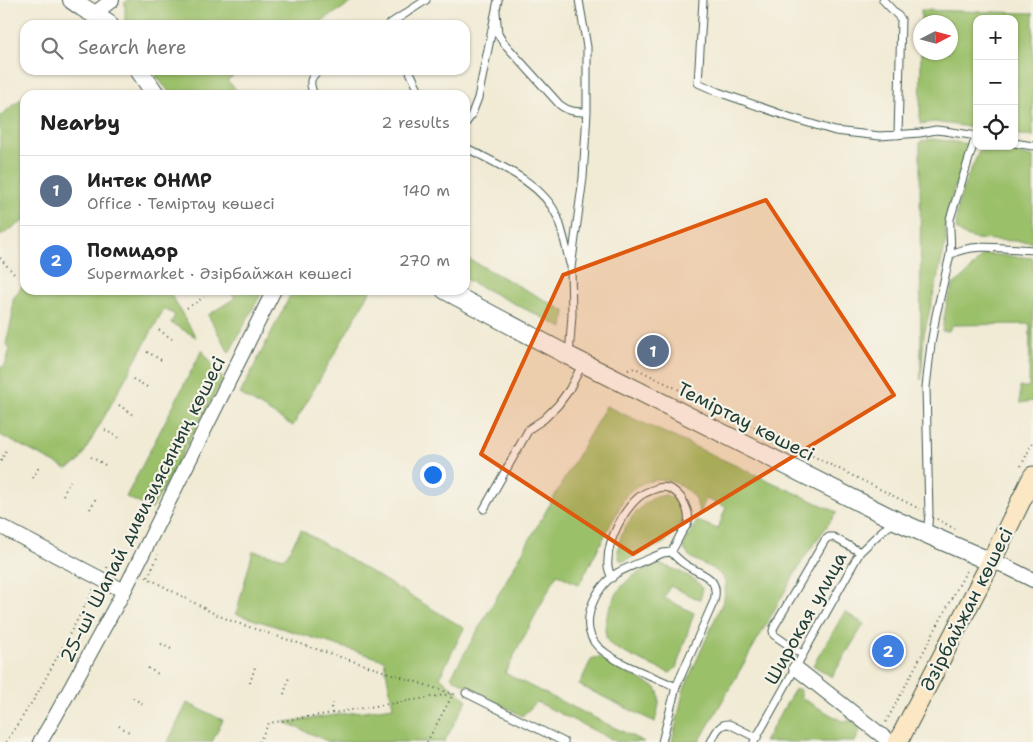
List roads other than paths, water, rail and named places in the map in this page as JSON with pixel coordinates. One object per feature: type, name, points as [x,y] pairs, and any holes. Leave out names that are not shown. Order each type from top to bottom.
[{"type":"main road","name":"Әзірбайжан көшесі","points":[[898,742],[983,558],[1026,472]]},
{"type":"street","points":[[72,0],[104,20]]},
{"type":"street","points":[[94,14],[112,0]]},
{"type":"street","points":[[142,75],[153,90]]},
{"type":"street","name":"25-ші Шапай дивизиясының көшесі","points":[[40,742],[124,591],[272,295]]},
{"type":"street","name":"Теміртау көшесі","points":[[454,295],[576,359],[897,521],[983,558],[1004,565],[1033,580]]},
{"type":"street","points":[[0,526],[124,591]]},
{"type":"street","points":[[796,668],[885,738]]},
{"type":"lane","points":[[396,20],[426,0]]},
{"type":"lane","points":[[470,117],[475,108],[498,0]]},
{"type":"lane","points":[[484,509],[529,429],[544,419],[569,390],[576,359],[572,315],[571,268],[583,178],[587,112],[587,47],[579,0]]},
{"type":"lane","points":[[703,0],[698,83],[718,92],[835,131],[880,136],[936,130],[973,136]]},
{"type":"lane","points":[[883,0],[901,19],[898,135]]},
{"type":"lane","points":[[496,12],[498,34],[503,42],[560,105],[566,110],[587,112]]},
{"type":"lane","points":[[312,90],[310,81],[313,75]]},
{"type":"lane","points":[[411,75],[419,90]]},
{"type":"lane","points":[[1018,144],[1033,146]]},
{"type":"lane","points":[[927,534],[929,514],[926,387],[931,344],[950,255],[950,219],[973,146]]},
{"type":"lane","points":[[470,150],[522,178],[548,201],[557,216],[571,268]]},
{"type":"lane","points":[[950,255],[974,248],[1033,250]]},
{"type":"lane","points":[[612,578],[608,559],[612,539],[620,521],[640,496],[662,487],[671,489],[680,497],[687,509],[689,518],[687,525],[671,552]]},
{"type":"lane","name":"Широкая улица","points":[[756,740],[860,552],[883,530],[897,521]]},
{"type":"lane","points":[[803,654],[774,635],[774,627],[825,540],[833,537],[860,552]]},
{"type":"lane","points":[[671,552],[663,553],[612,578],[595,597],[588,620],[589,632],[594,643],[602,651],[625,665],[676,687]]},
{"type":"lane","points":[[662,742],[676,687],[716,593],[714,583],[706,576],[682,563],[671,552]]},
{"type":"lane","points":[[466,693],[564,742]]},
{"type":"lane","points":[[711,742],[725,723],[756,740]]},
{"type":"place","name":"Интек ОНМР","points":[[653,351]]},
{"type":"place","name":"Помидор","points":[[888,651]]}]
